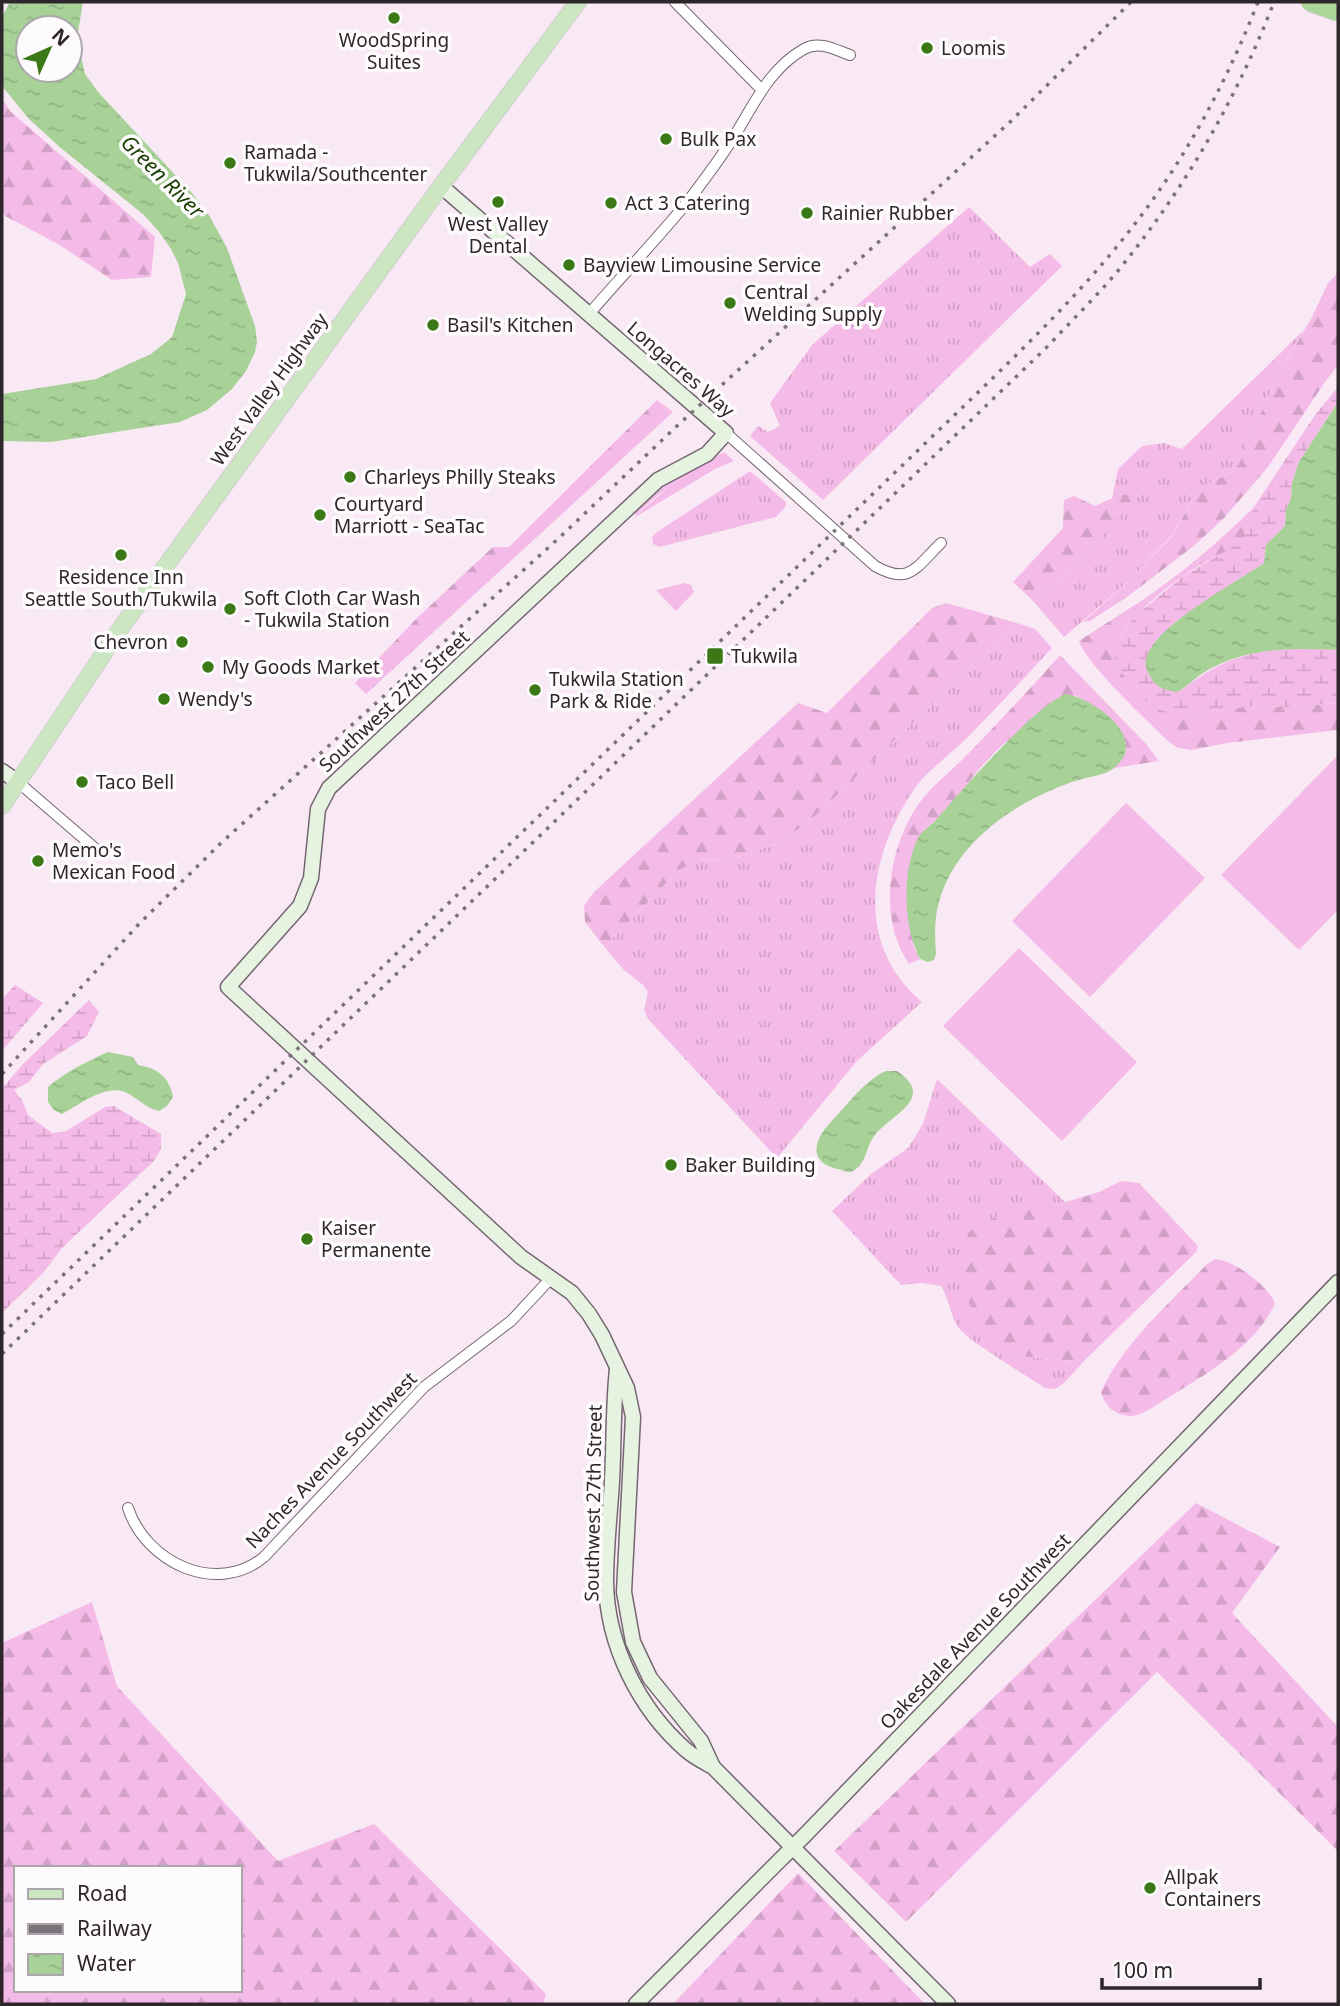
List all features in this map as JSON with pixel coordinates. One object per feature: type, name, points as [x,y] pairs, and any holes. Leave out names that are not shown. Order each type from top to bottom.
[{"type":"highway","points":[[1310,2],[1338,12]]},
{"type":"main road","name":"West Valley Highway","points":[[2,806],[121,629],[441,186],[578,2]]},
{"type":"street","points":[[675,2],[761,89]]},
{"type":"street","points":[[1324,2],[1338,19]]},
{"type":"street","points":[[589,314],[685,204],[733,138],[761,89],[787,62],[812,46],[823,45],[850,55]]},
{"type":"street","name":"Longacres Way","points":[[441,186],[875,566],[897,577],[909,574],[941,543]]},
{"type":"street","name":"Southwest 27th Street","points":[[726,433],[707,454],[658,480],[329,788],[318,809],[311,877],[300,906],[228,986],[521,1257],[572,1293],[589,1314],[617,1369],[606,1582],[613,1629],[626,1668],[649,1708],[688,1752],[713,1767],[948,2004]]},
{"type":"street","points":[[2,771],[97,850]]},
{"type":"street","name":"Naches Avenue Southwest","points":[[128,1508],[139,1531],[163,1555],[185,1569],[219,1576],[253,1566],[424,1387],[511,1321],[552,1278]]},
{"type":"street","name":"Oakesdale Avenue Southwest","points":[[636,2004],[794,1847],[1338,1282]]},
{"type":"green space","points":[[2,98],[10,111],[155,237],[151,277],[112,280],[58,244],[5,216],[2,209]]},
{"type":"green space","points":[[969,207],[1030,267],[1050,254],[1062,266],[823,500],[750,436],[758,426],[768,432],[780,426],[770,403],[812,345]]},
{"type":"green space","points":[[1338,273],[1338,365],[1268,467],[1225,517],[1195,545],[1127,597],[1090,621],[1083,622],[1129,581],[1172,536],[1196,494],[1205,485],[1233,472],[1241,460],[1280,372],[1328,283]]},
{"type":"green space","points":[[1304,330],[1280,372],[1248,440],[1242,460],[1233,472],[1205,485],[1196,494],[1172,535],[1129,581],[1064,637],[1034,602],[1080,562],[1131,503],[1121,494],[1112,499],[1118,469],[1142,446],[1164,443],[1182,449]]},
{"type":"green space","points":[[1338,387],[1338,402],[1299,462],[1292,483],[1291,499],[1286,509],[1285,526],[1266,545],[1264,563],[1187,614],[1160,638],[1149,652],[1182,690],[1219,666],[1256,653],[1294,649],[1338,650],[1338,703],[1286,707],[1257,705],[1182,715],[1150,705],[1119,669],[1114,655],[1115,646],[1134,617],[1182,577],[1244,540],[1254,507],[1315,415]]},
{"type":"green space","points":[[657,400],[673,412],[366,694],[355,683],[416,619],[493,547],[509,547]]},
{"type":"green space","points":[[724,452],[734,461],[681,479],[636,515],[633,512],[676,477]]},
{"type":"green space","points":[[714,468],[632,519],[671,485],[697,469]]},
{"type":"green space","points":[[750,471],[786,502],[786,506],[776,517],[660,547],[653,544],[652,537],[657,532]]},
{"type":"green space","points":[[1121,494],[1128,495],[1132,503],[1080,562],[1034,602],[1013,582],[1063,528],[1064,500],[1074,496],[1095,506]]},
{"type":"green space","points":[[1254,507],[1244,540],[1176,581],[1131,623],[1120,638],[1116,653],[1118,666],[1138,684],[1182,715],[1257,705],[1286,707],[1338,703],[1338,730],[1191,750],[1178,748],[1105,677],[1093,664],[1079,641],[1169,581]]},
{"type":"green space","points":[[685,583],[691,585],[694,592],[676,611],[656,590]]},
{"type":"green space","points":[[946,603],[1017,623],[811,820],[780,842],[733,859],[697,860],[678,871],[610,941],[606,949],[585,922],[584,906],[594,892],[798,703],[827,713],[932,608]]},
{"type":"green space","points":[[1017,623],[1035,629],[1052,648],[975,730],[916,786],[896,820],[878,874],[875,902],[878,929],[886,955],[901,980],[922,1002],[857,1061],[777,1158],[648,1019],[644,1010],[648,992],[606,949],[610,941],[678,871],[697,860],[733,859],[780,842],[811,820]]},
{"type":"green space","points":[[1060,655],[1146,744],[1159,761],[1114,768],[1125,754],[1126,742],[1108,716],[1075,695],[1009,739],[990,757],[942,814],[924,830],[913,945],[920,959],[909,964],[899,947],[890,908],[893,867],[905,828],[925,796]]},
{"type":"green space","points":[[1336,757],[1338,910],[1299,950],[1221,875]]},
{"type":"green space","points":[[1126,803],[1205,878],[1090,997],[1012,921]]},
{"type":"green space","points":[[1019,948],[1137,1062],[1062,1141],[943,1026]]},
{"type":"green space","points":[[15,985],[43,1003],[2,1051],[2,999]]},
{"type":"green space","points":[[89,1000],[99,1012],[87,1036],[43,1064],[29,1082],[14,1090],[28,1115],[52,1133],[66,1131],[105,1107],[114,1106],[161,1134],[161,1149],[154,1161],[62,1248],[44,1272],[2,1313],[2,1089],[21,1066]]},
{"type":"green space","points":[[937,1079],[1065,1202],[1056,1205],[1008,1355],[1083,1362],[1055,1389],[1045,1388],[964,1333],[955,1322],[941,1286],[922,1283],[901,1285],[832,1211],[871,1174],[908,1148],[923,1124]]},
{"type":"green space","points":[[1121,1181],[1139,1183],[1198,1246],[1196,1252],[1083,1362],[1008,1355],[989,1339],[954,1271],[969,1232],[1022,1206],[1056,1205],[1099,1192]]},
{"type":"green space","points":[[1215,1259],[1231,1264],[1258,1281],[1275,1303],[1267,1318],[1230,1357],[1152,1408],[1132,1416],[1112,1410],[1101,1392],[1121,1357],[1162,1309]]},
{"type":"green space","points":[[1196,1503],[1280,1547],[1232,1613],[1338,1727],[1338,1851],[1157,1672],[906,1922],[834,1851]]},
{"type":"green space","points":[[92,1602],[117,1686],[278,1861],[374,1824],[546,1994],[543,2004],[2,2004],[2,1643]]},
{"type":"green space","points":[[798,1873],[925,2004],[673,2004]]},
{"type":"water","name":"Green River","points":[[10,2],[83,2],[81,14],[14,14],[14,84],[84,84],[84,70],[99,93],[192,193],[210,217],[227,248],[255,326],[257,342],[246,371],[232,389],[207,410],[180,422],[51,442],[2,441],[2,394],[96,379],[151,354],[172,337],[186,294],[178,263],[160,233],[144,215],[29,119],[2,86],[2,17]]},
{"type":"water","points":[[1338,402],[1338,650],[1303,649],[1252,654],[1219,664],[1176,692],[1158,686],[1152,680],[1146,664],[1154,644],[1181,618],[1264,563],[1266,545],[1285,526],[1286,509],[1291,499],[1292,483],[1299,462]]},
{"type":"water","points":[[1065,694],[1090,703],[1114,721],[1126,744],[1124,756],[1106,773],[1069,783],[1016,808],[982,834],[954,867],[945,886],[936,918],[934,960],[928,962],[920,959],[910,931],[906,900],[909,868],[919,837],[1024,726],[1043,708]]},
{"type":"water","points":[[108,1052],[133,1057],[138,1065],[162,1075],[169,1084],[173,1097],[167,1106],[159,1111],[154,1110],[129,1094],[117,1090],[101,1093],[62,1114],[54,1110],[48,1102],[48,1087],[84,1063]]},
{"type":"water","points":[[886,1071],[897,1071],[908,1081],[913,1089],[912,1098],[900,1113],[875,1135],[858,1168],[846,1172],[828,1166],[822,1162],[816,1150],[820,1136],[864,1087]]},
{"type":"railway","points":[[2,1074],[138,925],[221,843],[559,538],[678,425],[1010,122],[1131,2]]},
{"type":"railway","points":[[2,1334],[1053,318],[1115,249],[1171,173],[1219,90],[1258,2]]},
{"type":"railway","points":[[2,1354],[1048,346],[1092,300],[1141,241],[1186,176],[1243,74],[1274,2]]},
{"type":"place","name":"WoodSpring Suites","points":[[394,18]]},
{"type":"place","name":"Loomis","points":[[927,48]]},
{"type":"place","name":"Bulk Pax","points":[[666,139]]},
{"type":"place","name":"Ramada - Tukwila/Southcenter","points":[[230,163]]},
{"type":"place","name":"West Valley Dental","points":[[498,202]]},
{"type":"place","name":"Act 3 Catering","points":[[611,203]]},
{"type":"place","name":"Rainier Rubber","points":[[807,213]]},
{"type":"place","name":"Bayview Limousine Service","points":[[569,265]]},
{"type":"place","name":"Central Welding Supply","points":[[730,303]]},
{"type":"place","name":"Basil's Kitchen","points":[[433,325]]},
{"type":"place","name":"Charleys Philly Steaks","points":[[350,477]]},
{"type":"place","name":"Courtyard Marriott - SeaTac","points":[[320,515]]},
{"type":"place","name":"Residence Inn Seattle South/Tukwila","points":[[121,555]]},
{"type":"place","name":"Soft Cloth Car Wash - Tukwila Station","points":[[230,609]]},
{"type":"place","name":"Chevron","points":[[182,642]]},
{"type":"place","name":"Tukwila","points":[[715,656]]},
{"type":"place","name":"My Goods Market","points":[[208,667]]},
{"type":"place","name":"Tukwila Station Park & Ride","points":[[535,690]]},
{"type":"place","name":"Wendy's","points":[[164,699]]},
{"type":"place","name":"Taco Bell","points":[[82,782]]},
{"type":"place","name":"Memo's Mexican Food","points":[[38,861]]},
{"type":"place","name":"Baker Building","points":[[671,1165]]},
{"type":"place","name":"Kaiser Permanente","points":[[307,1239]]},
{"type":"place","name":"Allpak Containers","points":[[1150,1888]]}]
